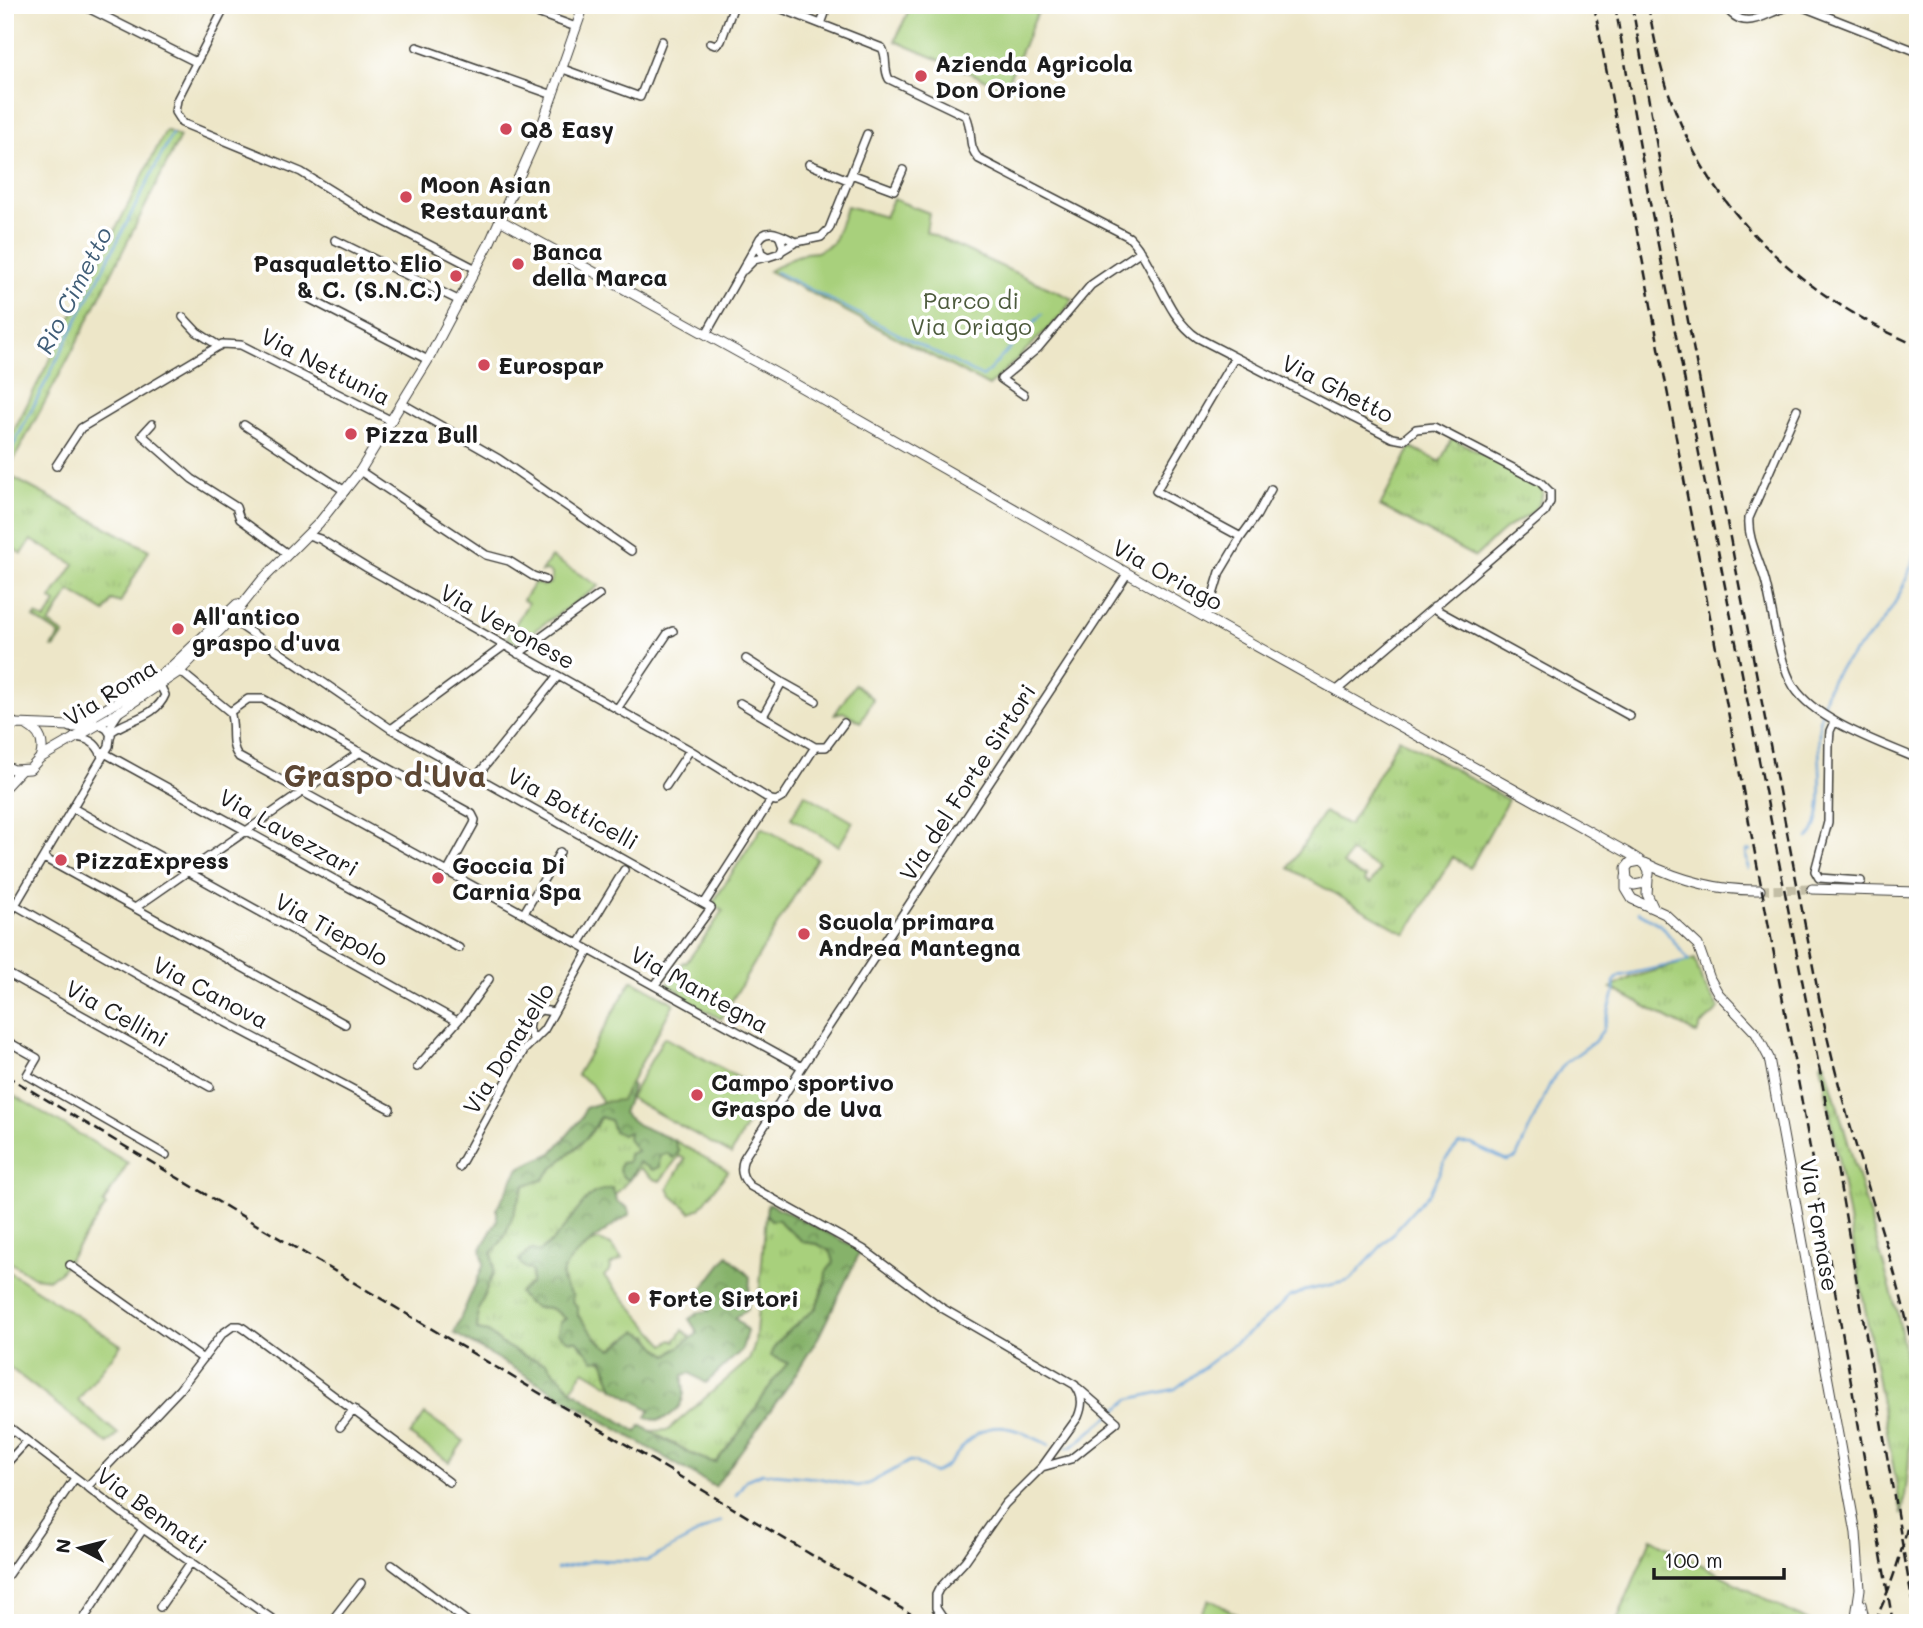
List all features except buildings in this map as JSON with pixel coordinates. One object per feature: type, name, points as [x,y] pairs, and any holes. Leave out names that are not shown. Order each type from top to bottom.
[{"type":"street","points":[[82,5],[197,62]]},
{"type":"street","points":[[226,5],[177,100],[175,112],[182,123],[301,172],[363,211],[476,268]]},
{"type":"street","points":[[515,5],[576,27]]},
{"type":"street","name":"Via Roma","points":[[5,787],[20,771],[30,769],[40,758],[121,711],[157,683],[308,535],[360,471],[428,360],[500,220],[553,95],[584,5]]},
{"type":"street","points":[[710,43],[715,45],[721,41],[734,5]]},
{"type":"street","name":"Via Ghetto","points":[[772,5],[882,48],[889,79],[966,116],[971,149],[979,159],[1129,237],[1141,251],[1182,324],[1198,338],[1392,438],[1403,440],[1416,429],[1434,427],[1540,482],[1550,492],[1550,502],[1545,512],[1336,691]]},
{"type":"street","points":[[821,24],[828,5]]},
{"type":"street","points":[[1724,5],[1737,18],[1749,21],[1788,6],[1798,5],[1918,52]]},
{"type":"street","points":[[563,69],[640,97],[662,41]]},
{"type":"street","points":[[417,47],[553,95]]},
{"type":"street","points":[[741,272],[754,260],[776,256],[796,242],[821,237],[827,232],[867,134]]},
{"type":"street","points":[[809,164],[894,190],[903,170]]},
{"type":"street","name":"Via Oriago","points":[[500,220],[1642,862],[1666,874],[1714,887],[1760,890]]},
{"type":"street","points":[[706,334],[761,236],[768,232],[796,242]]},
{"type":"street","points":[[779,235],[783,242],[782,251]]},
{"type":"street","points":[[335,240],[460,301]]},
{"type":"street","points":[[758,242],[761,253],[768,257]]},
{"type":"street","points":[[1024,395],[1002,379],[1038,348],[1091,285],[1141,251]]},
{"type":"street","points":[[306,298],[428,360]]},
{"type":"street","points":[[57,466],[81,428],[219,346],[197,332],[183,317]]},
{"type":"street","name":"Via Nettunia","points":[[219,346],[242,345],[393,421]]},
{"type":"street","points":[[1235,358],[1156,491],[1241,537]]},
{"type":"street","points":[[403,404],[499,460],[631,551]]},
{"type":"street","points":[[1797,409],[1749,518],[1748,528],[1761,563],[1789,678],[1794,688],[1831,719],[1918,759]]},
{"type":"street","points":[[152,424],[142,435],[192,479],[236,507],[240,519],[288,554]]},
{"type":"street","points":[[244,425],[345,491]]},
{"type":"street","points":[[360,471],[486,555],[509,561],[545,580]]},
{"type":"street","points":[[1206,618],[1220,572],[1271,489]]},
{"type":"street","name":"Via Veronese","points":[[308,535],[320,539],[503,646],[690,750],[771,800]]},
{"type":"street","name":"Via del Forte Sirtori","points":[[1042,1467],[1071,1460],[1112,1417],[1075,1385],[942,1308],[863,1249],[747,1184],[742,1174],[744,1158],[802,1067],[1127,574]]},
{"type":"street","name":"Via Roma","points":[[16,724],[62,727],[78,725],[180,671],[231,619],[252,592]]},
{"type":"street","points":[[518,654],[599,595]]},
{"type":"street","points":[[1434,606],[1630,716]]},
{"type":"street","name":"Via Botticelli","points":[[231,619],[391,729],[705,904]]},
{"type":"street","points":[[617,709],[668,633],[673,631]]},
{"type":"street","points":[[194,646],[192,653],[178,666],[180,671],[230,712],[248,699],[263,699],[474,816],[474,824],[448,871]]},
{"type":"street","points":[[391,729],[503,646]]},
{"type":"street","points":[[746,659],[816,701]]},
{"type":"street","points":[[477,776],[558,676]]},
{"type":"street","points":[[764,716],[782,682]]},
{"type":"street","points":[[111,734],[153,710],[164,700],[165,695],[157,683]]},
{"type":"street","points":[[740,703],[815,747],[826,747],[844,723]]},
{"type":"street","points":[[5,922],[73,808],[111,734],[112,721],[121,711]]},
{"type":"street","name":"Via Mantegna","points":[[230,712],[235,752],[802,1067]]},
{"type":"street","points":[[5,715],[16,724],[5,729]]},
{"type":"street","points":[[1831,719],[1828,822],[1815,871],[1819,878],[1861,881]]},
{"type":"street","points":[[62,727],[80,728],[100,723],[111,734]]},
{"type":"street","name":"Via Roma","points":[[28,726],[40,737],[43,748],[40,758]]},
{"type":"street","name":"Via Lavezzari","points":[[74,737],[89,740],[102,754],[460,948]]},
{"type":"street","points":[[655,985],[711,908],[705,904],[771,800],[776,801],[783,797],[815,747]]},
{"type":"street","points":[[666,786],[690,750]]},
{"type":"street","points":[[135,908],[360,751]]},
{"type":"street","points":[[5,766],[20,771]]},
{"type":"street","name":"Via Tiepolo","points":[[73,808],[457,1020]]},
{"type":"street","name":"Via Oriago","points":[[1612,845],[1625,863],[1626,872],[1634,885],[1642,885],[1649,878],[1666,874]]},
{"type":"street","points":[[524,913],[560,852]]},
{"type":"street","points":[[44,858],[345,1024]]},
{"type":"street","points":[[1626,872],[1633,861],[1642,862],[1650,869],[1647,894],[1653,907]]},
{"type":"street","points":[[579,944],[624,870]]},
{"type":"street","name":"Via Fornase","points":[[1626,872],[1628,894],[1677,923],[1698,945],[1718,993],[1756,1033],[1772,1067],[1856,1533],[1865,1623]]},
{"type":"street","points":[[1812,889],[1918,892]]},
{"type":"street","name":"Via Canova","points":[[15,905],[170,993],[390,1109]]},
{"type":"street","name":"Via Donatello","points":[[459,1167],[524,1050],[544,1030],[589,950]]},
{"type":"street","name":"Via Cellini","points":[[5,972],[209,1087]]},
{"type":"street","points":[[417,1067],[489,979]]},
{"type":"street","points":[[534,1040],[528,1029],[530,1018],[541,1010],[554,1012]]},
{"type":"street","points":[[5,1040],[37,1058],[26,1075],[166,1155]]},
{"type":"street","points":[[70,1265],[203,1359]]},
{"type":"street","points":[[88,1486],[179,1390],[229,1328],[240,1326],[449,1482]]},
{"type":"street","name":"Via del Forte Sirtori","points":[[948,1623],[936,1608],[939,1589],[965,1561],[1005,1504],[1042,1467],[1078,1417],[1082,1408],[1080,1393],[1075,1385]]},
{"type":"street","points":[[340,1427],[354,1409]]},
{"type":"street","name":"Via Bennati","points":[[5,1424],[143,1529],[278,1623]]},
{"type":"street","points":[[5,1465],[27,1441]]},
{"type":"street","points":[[5,1579],[75,1478]]},
{"type":"street","points":[[81,1623],[143,1529]]},
{"type":"street","points":[[160,1607],[191,1562]]},
{"type":"street","points":[[392,1565],[469,1623]]},
{"type":"street","points":[[330,1623],[361,1583]]},
{"type":"street","name":"Via Fornase","points":[[1855,1623],[1860,1592]]},
{"type":"green space","points":[[911,5],[1041,5],[1005,88],[895,41]]},
{"type":"green space","points":[[166,130],[180,137],[74,348],[6,474],[149,550],[120,603],[112,600],[105,612],[70,591],[49,624],[64,634],[54,648],[52,647],[60,635],[34,618],[36,615],[45,620],[56,603],[51,599],[74,564],[31,540],[22,554],[5,544],[5,448]]},
{"type":"green space","name":"Parco di Via Oriago","points":[[893,199],[929,213],[926,232],[1073,299],[1060,317],[989,386],[769,271],[792,258],[817,252],[833,243],[847,206],[885,217]]},
{"type":"green space","points":[[1452,438],[1537,483],[1543,492],[1533,511],[1504,530],[1475,557],[1380,506],[1411,447],[1440,462]]},
{"type":"green space","points":[[551,557],[599,586],[516,643],[507,638],[528,603],[523,600],[535,582],[543,586],[551,583],[552,574],[548,571],[541,572]]},
{"type":"green space","points":[[855,684],[873,699],[861,722],[843,712],[835,714]]},
{"type":"green space","points":[[1399,738],[1508,800],[1470,868],[1453,857],[1406,934],[1289,868],[1324,812],[1349,825]],"holes":[[[1350,852],[1380,870],[1370,884],[1364,881],[1366,877],[1343,864]]]},
{"type":"green space","points":[[805,794],[853,822],[839,846],[791,818]]},
{"type":"green space","points":[[762,827],[817,858],[721,1019],[678,996],[680,991],[667,985],[723,911],[712,904]]},
{"type":"green space","points":[[1695,959],[1702,982],[1719,1009],[1700,1026],[1697,1034],[1611,988],[1630,978]]},
{"type":"green space","points":[[632,980],[674,1003],[621,1100],[603,1102],[591,1084],[577,1075]]},
{"type":"green space","name":"Campo sportivo Graspo de Uva","points":[[664,1037],[765,1092],[731,1154],[630,1098]]},
{"type":"green space","points":[[1821,1063],[1825,1063],[1897,1311],[1902,1338],[1909,1388],[1910,1438],[1902,1515]]},
{"type":"green space","points":[[627,1079],[633,1086],[623,1113],[638,1125],[674,1140],[679,1152],[673,1158],[667,1153],[660,1155],[659,1167],[653,1170],[639,1162],[629,1180],[623,1177],[619,1170],[621,1163],[628,1162],[629,1154],[637,1151],[628,1139],[629,1132],[622,1135],[614,1131],[610,1120],[600,1117],[581,1143],[543,1180],[525,1185],[508,1229],[492,1253],[494,1271],[478,1311],[477,1330],[488,1332],[502,1344],[524,1356],[546,1363],[572,1390],[637,1432],[641,1425],[690,1453],[716,1462],[788,1363],[771,1356],[775,1346],[816,1308],[825,1284],[826,1272],[834,1262],[831,1252],[817,1244],[803,1242],[779,1220],[771,1220],[766,1214],[767,1205],[771,1204],[857,1248],[859,1254],[819,1336],[790,1383],[715,1487],[454,1333],[484,1264],[481,1249],[497,1221],[497,1208],[519,1168],[552,1153],[582,1118],[585,1108],[603,1102]]},
{"type":"green space","points":[[5,1090],[128,1163],[103,1204],[106,1206],[60,1272],[49,1279],[33,1277],[5,1259]]},
{"type":"green space","points":[[600,1117],[610,1120],[614,1131],[622,1135],[629,1131],[638,1151],[628,1162],[623,1177],[628,1179],[640,1162],[667,1153],[673,1158],[679,1152],[674,1140],[728,1171],[700,1208],[691,1212],[671,1195],[668,1188],[685,1159],[679,1156],[660,1181],[640,1168],[614,1196],[562,1233],[523,1266],[532,1271],[531,1283],[519,1293],[526,1302],[537,1308],[546,1307],[553,1310],[567,1320],[567,1340],[578,1341],[582,1348],[605,1363],[614,1388],[584,1370],[571,1390],[546,1363],[524,1356],[502,1344],[488,1332],[477,1330],[478,1311],[494,1271],[492,1253],[508,1229],[525,1185],[543,1180],[581,1143]]},
{"type":"green space","points":[[612,1188],[618,1203],[627,1207],[630,1214],[579,1252],[564,1269],[562,1277],[564,1285],[573,1296],[572,1301],[578,1307],[578,1316],[606,1346],[612,1349],[637,1331],[647,1336],[668,1355],[698,1333],[689,1319],[700,1312],[709,1311],[697,1296],[728,1255],[750,1277],[748,1309],[735,1318],[747,1330],[742,1350],[706,1383],[690,1373],[683,1375],[684,1393],[679,1406],[670,1415],[658,1420],[646,1417],[650,1410],[614,1388],[603,1359],[593,1360],[578,1341],[567,1340],[558,1333],[560,1322],[566,1319],[560,1313],[546,1307],[537,1308],[526,1302],[519,1293],[531,1283],[532,1271],[519,1260],[531,1250],[539,1252],[547,1246],[593,1193]]},
{"type":"green space","points":[[766,1214],[771,1220],[779,1220],[803,1242],[817,1244],[831,1252],[834,1262],[814,1309],[784,1335],[789,1363],[716,1462],[708,1462],[650,1431],[668,1430],[749,1360],[755,1344]]},
{"type":"green space","points":[[599,1240],[611,1245],[622,1259],[610,1265],[611,1269],[604,1276],[665,1345],[675,1341],[683,1330],[691,1338],[668,1355],[657,1349],[649,1335],[626,1338],[611,1349],[595,1339],[567,1293],[563,1274],[569,1260]]},
{"type":"green space","points":[[5,1269],[121,1345],[78,1400],[118,1434],[108,1444],[5,1364]]},
{"type":"green space","points":[[425,1414],[464,1441],[449,1462],[410,1435]]},
{"type":"green space","points":[[1651,1538],[1811,1623],[1616,1623]]},
{"type":"green space","points":[[1209,1599],[1252,1623],[1195,1623]]},
{"type":"waterway","name":"Rio Cimetto","points":[[5,462],[172,134]]},
{"type":"waterway","points":[[776,272],[983,377],[1042,314]]},
{"type":"waterway","points":[[1808,838],[1814,831],[1820,808],[1819,733],[1828,687],[1839,670],[1881,623],[1896,600],[1908,576],[1918,537]]},
{"type":"waterway","points":[[1748,869],[1746,851],[1750,850]]},
{"type":"waterway","points":[[1066,1448],[1072,1447],[1130,1399],[1175,1389],[1259,1325],[1290,1297],[1348,1281],[1430,1192],[1446,1159],[1459,1144],[1471,1144],[1507,1161],[1516,1158],[1550,1084],[1565,1063],[1594,1042],[1603,1030],[1614,993],[1614,982],[1619,976],[1689,961],[1661,925],[1638,912]]},
{"type":"waterway","points":[[736,1495],[746,1480],[762,1473],[818,1478],[858,1486],[868,1484],[910,1461],[933,1473],[949,1464],[971,1438],[992,1428],[1014,1430],[1049,1445]]},
{"type":"waterway","points":[[557,1569],[595,1560],[647,1561],[721,1521]]},
{"type":"tunnel","points":[[1760,890],[1812,889]]},
{"type":"railway","points":[[1594,5],[1800,1091],[1893,1623]]},
{"type":"railway","points":[[1615,5],[1648,193],[1823,1087],[1916,1623]]},
{"type":"railway","points":[[1632,5],[1684,300],[1821,1008],[1844,1103],[1900,1294],[1918,1395]]},
{"type":"railway","points":[[1648,5],[1671,99],[1689,141],[1711,180],[1738,216],[1801,278],[1838,304],[1918,346]]},
{"type":"railway","points":[[5,1075],[926,1623]]},
{"type":"railway","points":[[1874,1623],[1891,1584],[1903,1544],[1918,1461]]},
{"type":"place","name":"Azienda Agricola Don Orione","points":[[921,76]]},
{"type":"place","name":"Q8 Easy","points":[[506,129]]},
{"type":"place","name":"Moon Asian Restaurant","points":[[406,197]]},
{"type":"place","name":"Banca della Marca","points":[[518,264]]},
{"type":"place","name":"Pasqualetto Elio & C. (S.N.C.)","points":[[456,276]]},
{"type":"place","name":"Eurospar","points":[[484,365]]},
{"type":"place","name":"Pizza Bull","points":[[351,434]]},
{"type":"place","name":"All'antico graspo d'uva","points":[[178,629]]},
{"type":"place","name":"PizzaExpress","points":[[61,860]]},
{"type":"place","name":"Goccia Di Carnia Spa","points":[[438,878]]},
{"type":"place","name":"Scuola primara Andrea Mantegna","points":[[804,934]]},
{"type":"place","name":"Campo sportivo Graspo de Uva","points":[[697,1095]]},
{"type":"place","name":"Forte Sirtori","points":[[634,1298]]},
{"type":"district","name":"Graspo d'Uva","points":[[385,775]]}]
